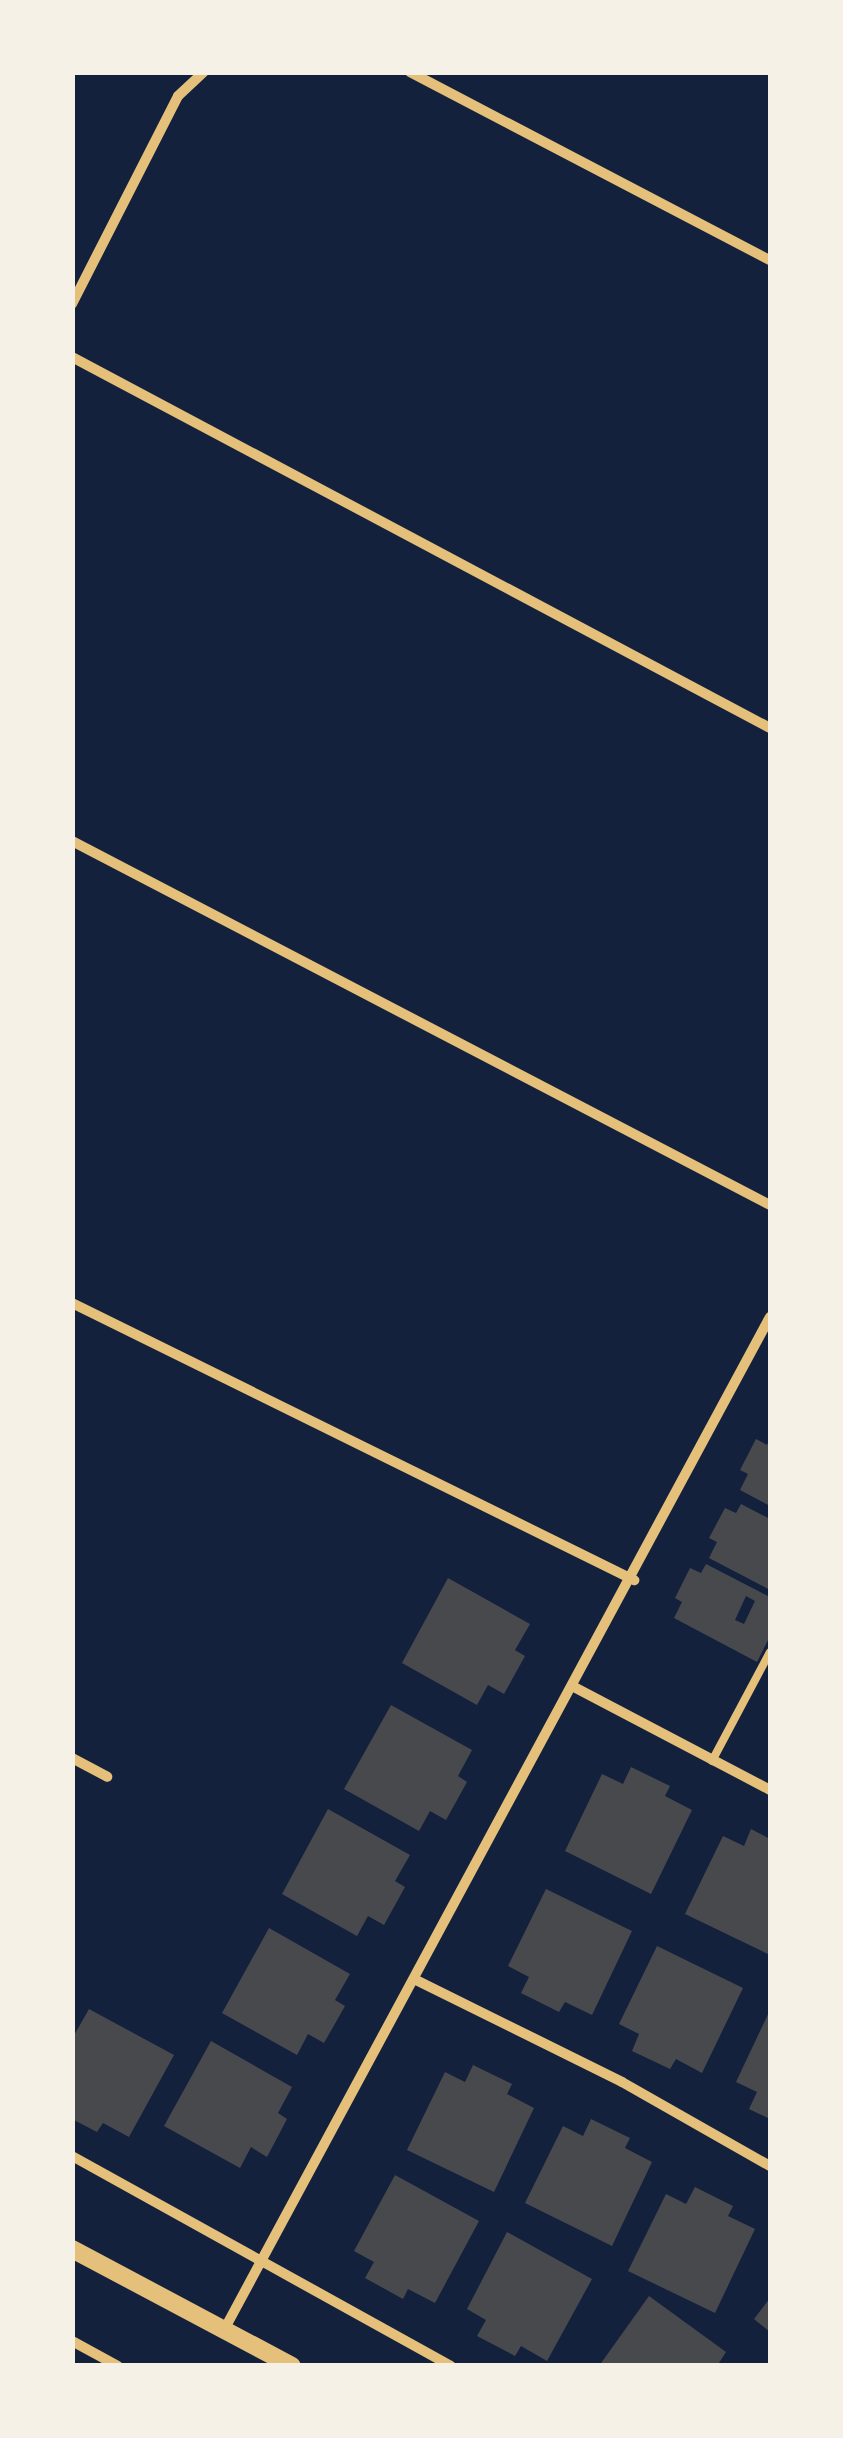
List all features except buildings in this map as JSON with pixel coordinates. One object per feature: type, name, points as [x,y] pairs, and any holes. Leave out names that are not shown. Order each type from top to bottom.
[{"type":"street","points":[[72,304],[178,96],[204,72]]},
{"type":"street","points":[[410,72],[770,260]]},
{"type":"street","points":[[72,357],[770,728]]},
{"type":"street","points":[[72,841],[770,1205]]},
{"type":"street","points":[[72,1303],[634,1580]]},
{"type":"street","points":[[224,2330],[634,1580],[770,1318]]},
{"type":"street","points":[[574,1688],[770,1790]]},
{"type":"street","points":[[72,1758],[107,1777]]},
{"type":"street","points":[[416,1980],[622,2082],[770,2166]]},
{"type":"street","points":[[72,2156],[263,2258],[451,2366]]},
{"type":"street","points":[[72,2248],[292,2366]]},
{"type":"street","points":[[72,2342],[118,2366]]},
{"type":"lane","points":[[712,1761],[770,1652]]}]
